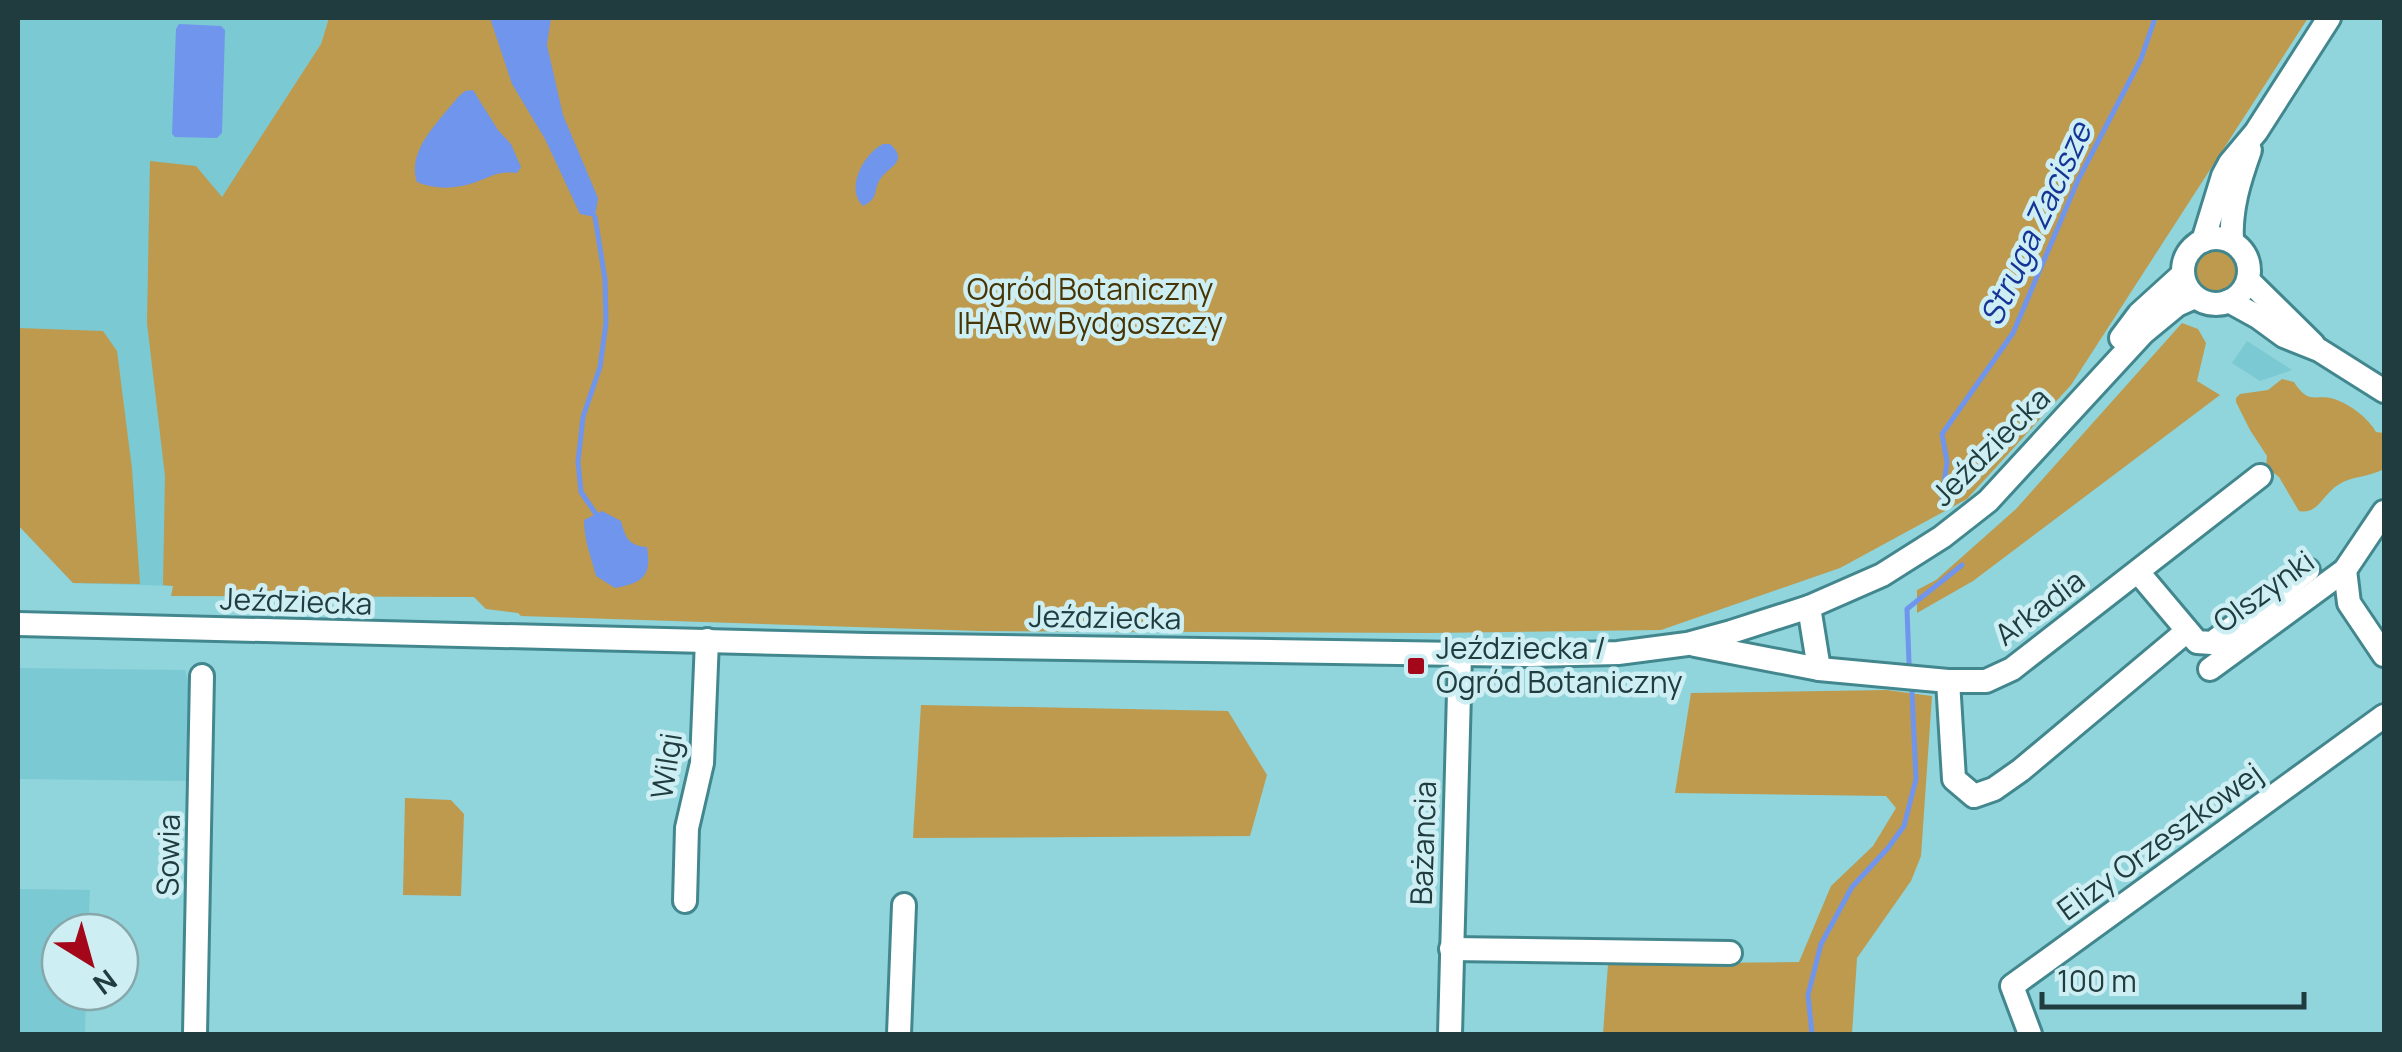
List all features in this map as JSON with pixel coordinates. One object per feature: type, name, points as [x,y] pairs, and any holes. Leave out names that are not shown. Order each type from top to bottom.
[{"type":"street","points":[[2203,240],[2222,176],[2256,132],[2329,18]]},
{"type":"street","points":[[2232,242],[2233,202],[2256,132]]},
{"type":"street","points":[[2203,240],[2232,242],[2246,258],[2248,280],[2238,296],[2218,304],[2207,303],[2186,286],[2186,256],[2203,240]]},
{"type":"street","name":"Jeździecka","points":[[2101,376],[2139,314],[2183,274]]},
{"type":"street","points":[[2248,280],[2319,350]]},
{"type":"street","name":"Jeździecka","points":[[18,624],[868,645],[1588,655],[1650,650],[1732,632],[1809,607],[1909,560],[1988,501],[2142,333],[2186,300],[2196,297]]},
{"type":"street","points":[[2229,301],[2384,391]]},
{"type":"street","name":"Arkadia","points":[[1687,644],[1819,669],[1948,682],[1986,680],[2012,668],[2260,476]]},
{"type":"street","name":"Olszynki","points":[[2210,669],[2345,570],[2384,512]]},
{"type":"street","points":[[2138,572],[2197,642],[2212,643],[2308,570]]},
{"type":"street","points":[[2345,570],[2350,603],[2384,655]]},
{"type":"street","points":[[1809,607],[1819,669]]},
{"type":"street","points":[[1948,682],[1954,779],[1974,796],[1994,789],[2021,770],[2187,631]]},
{"type":"street","name":"Wilgi","points":[[684,901],[687,828],[702,763],[707,640]]},
{"type":"street","name":"Bażancia","points":[[1450,1034],[1460,654]]},
{"type":"street","name":"Sowia","points":[[195,1034],[202,676]]},
{"type":"street","name":"Elizy Orzeszkowej","points":[[2030,1034],[2012,986],[2384,716]]},
{"type":"street","points":[[899,1034],[904,905]]},
{"type":"street","points":[[1450,949],[1730,953]]},
{"type":"shaded area","points":[[18,18],[329,18],[321,44],[192,238],[173,586],[73,583],[18,525]]},
{"type":"shaded area","points":[[2247,341],[2292,370],[2260,381],[2232,363]]},
{"type":"shaded area","points":[[18,668],[185,670],[193,697],[190,781],[18,779]]},
{"type":"shaded area","points":[[18,889],[90,890],[89,912],[40,912],[40,1012],[86,1012],[85,1034],[18,1034]]},
{"type":"green space","name":"Ogród Botaniczny IHAR w Bydgoszczy","points":[[329,18],[2308,18],[2071,385],[1967,499],[1840,568],[1661,630],[1428,633],[980,631],[521,616],[486,609],[474,597],[171,596],[173,586],[163,585],[165,476],[147,323],[150,161],[196,166],[222,197],[321,44]]},
{"type":"green space","points":[[2217,249],[2232,256],[2239,271],[2232,286],[2217,293],[2202,286],[2195,271],[2202,256]]},
{"type":"green space","points":[[2182,323],[2198,329],[2206,343],[2197,381],[2220,395],[1973,581],[1917,613],[1917,590],[1936,580],[2016,509]]},
{"type":"green space","points":[[18,328],[103,331],[117,351],[132,469],[140,584],[73,583],[18,525]]},
{"type":"green space","points":[[2282,379],[2294,382],[2309,397],[2343,403],[2364,417],[2376,432],[2384,433],[2384,469],[2343,482],[2316,507],[2299,511],[2279,477],[2266,467],[2267,456],[2236,402],[2240,394],[2268,390]]},
{"type":"green space","points":[[1887,690],[1932,696],[1921,856],[1911,881],[1857,958],[1852,1034],[1603,1034],[1608,964],[1799,962],[1831,886],[1873,846],[1896,808],[1886,796],[1675,793],[1691,693]]},
{"type":"green space","points":[[921,705],[1228,711],[1267,775],[1250,836],[913,838]]},
{"type":"green space","points":[[405,798],[451,800],[464,814],[461,896],[403,895]]},
{"type":"water","points":[[490,18],[551,18],[547,45],[563,115],[598,198],[595,217],[580,214],[545,139],[512,84]]},
{"type":"water","points":[[179,24],[221,26],[225,30],[222,133],[217,138],[172,134]]},
{"type":"water","points":[[473,90],[511,144],[521,167],[517,173],[500,173],[454,187],[417,182],[416,159],[427,136],[458,97]]},
{"type":"water","points":[[883,144],[890,144],[898,159],[881,178],[872,200],[863,206],[856,191],[859,172]]},
{"type":"water","points":[[602,511],[621,521],[632,543],[647,547],[646,571],[633,584],[615,588],[596,576],[584,520]]},
{"type":"waterway","name":"Struga Zacisze","points":[[1942,499],[1947,462],[1942,434],[2013,333],[2078,180],[2141,59],[2155,18]]},
{"type":"waterway","points":[[595,217],[605,279],[606,323],[600,367],[583,417],[578,462],[581,492],[596,514]]},
{"type":"waterway","name":"Struga Zacisze","points":[[1909,663],[1907,609],[1962,565]]},
{"type":"waterway","name":"Struga Zacisze","points":[[1812,1034],[1808,995],[1821,944],[1852,887],[1904,826],[1916,779],[1912,692]]},
{"type":"place","name":"Jeździecka / Ogród Botaniczny","points":[[1416,666]]}]
